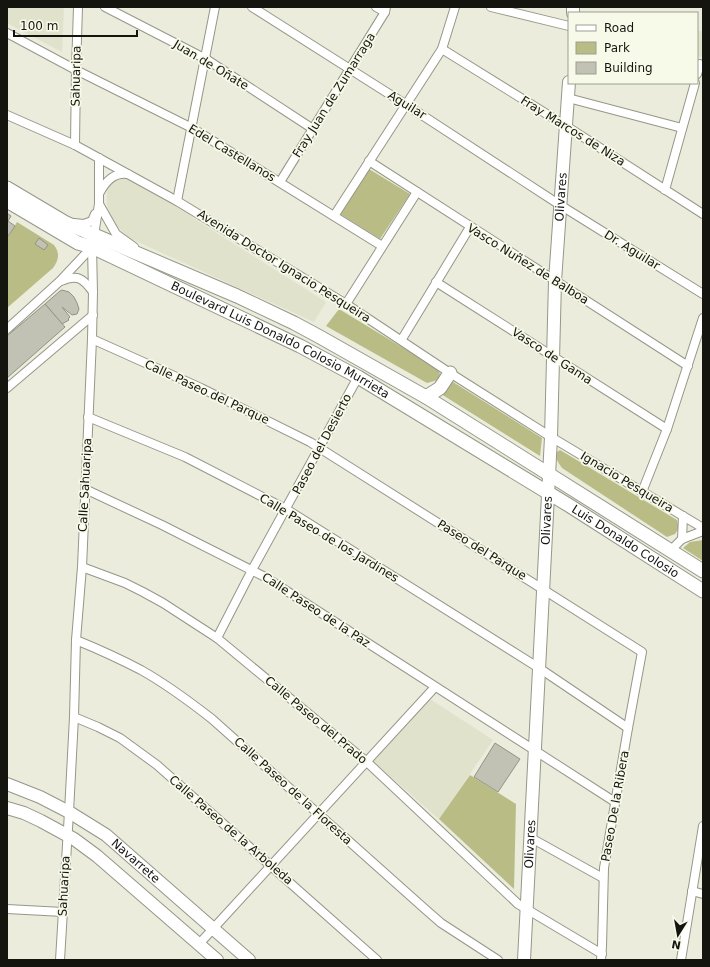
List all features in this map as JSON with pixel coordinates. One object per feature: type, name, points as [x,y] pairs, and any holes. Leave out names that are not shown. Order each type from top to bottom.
[{"type":"main road","name":"Olivares","points":[[524,960],[536,751],[547,492],[551,437],[555,281],[569,84]]},
{"type":"main road","name":"Boulevard Luis Donaldo Colosio Murrieta","points":[[7,188],[66,223],[92,241],[293,342],[358,377],[547,492]]},
{"type":"main road","name":"Boulevard Luis Donaldo Colosio Murrieta","points":[[7,201],[78,243],[92,241],[156,261],[237,296],[294,323],[426,397],[548,474]]},
{"type":"main road","points":[[426,397],[440,388],[450,373]]},
{"type":"main road","name":"Luis Donaldo Colosio","points":[[548,474],[703,571]]},
{"type":"main road","name":"Luis Donaldo Colosio","points":[[547,492],[703,591]]},
{"type":"main road","points":[[570,506],[575,499],[583,496]]},
{"type":"main road","name":"Navarrete","points":[[7,784],[40,797],[69,812],[106,835],[249,960]]},
{"type":"main road","name":"Navarrete","points":[[7,808],[30,816],[67,834],[97,856],[217,960]]},
{"type":"street","name":"Sahuaripa","points":[[75,145],[78,7]]},
{"type":"street","name":"Juan de Oñate","points":[[105,7],[206,59],[313,129]]},
{"type":"street","points":[[177,201],[215,7]]},
{"type":"street","name":"Aguilar","points":[[252,7],[406,104],[560,205]]},
{"type":"street","points":[[376,7],[386,10]]},
{"type":"street","points":[[334,216],[442,49],[455,7]]},
{"type":"street","points":[[491,7],[568,26]]},
{"type":"street","name":"Fray Juan de Zumarraga","points":[[280,182],[386,10]]},
{"type":"street","name":"Edel Castellanos","points":[[7,33],[76,70],[192,128],[382,246]]},
{"type":"street","name":"Fray Marcos de Niza","points":[[442,49],[703,214]]},
{"type":"street","points":[[665,190],[694,84]]},
{"type":"street","points":[[568,98],[682,128]]},
{"type":"street","name":"Avenida Doctor Ignacio Pesqueira","points":[[7,115],[75,145],[177,201],[346,304],[450,373],[551,437]]},
{"type":"street","name":"Calle Sahuaripa","points":[[69,812],[76,640],[82,567],[93,315],[92,241],[99,204],[99,158]]},
{"type":"street","name":"Vasco Nuñez de Balboa","points":[[369,162],[688,366]]},
{"type":"street","points":[[99,193],[110,178],[122,173],[128,174]]},
{"type":"street","points":[[346,304],[417,192]]},
{"type":"street","points":[[66,223],[84,224],[92,221],[99,204]]},
{"type":"street","points":[[99,204],[116,234],[128,244],[156,261]]},
{"type":"street","name":"Dr. Aguilar","points":[[560,205],[703,294]]},
{"type":"street","points":[[402,340],[470,227]]},
{"type":"street","points":[[7,329],[60,281],[92,241]]},
{"type":"street","points":[[60,281],[72,276],[88,286],[93,292]]},
{"type":"street","name":"Vasco de Gama","points":[[436,282],[667,429]]},
{"type":"street","points":[[7,388],[93,315]]},
{"type":"street","points":[[642,492],[667,429],[703,318]]},
{"type":"street","name":"Calle Paseo del Parque","points":[[92,339],[201,388],[297,435],[320,448]]},
{"type":"street","name":"Paseo del Desierto","points":[[217,638],[252,570],[358,377]]},
{"type":"street","name":"Calle Paseo de los Jardines","points":[[88,417],[185,457],[286,509],[539,668],[628,728]]},
{"type":"street","name":"Ignacio Pesqueira","points":[[551,437],[703,528]]},
{"type":"street","name":"Paseo del Parque","points":[[320,448],[641,651],[642,654]]},
{"type":"street","name":"Calle Paseo de la Paz","points":[[85,489],[162,525],[252,570],[278,585],[616,802]]},
{"type":"street","points":[[682,539],[683,516]]},
{"type":"street","points":[[671,550],[682,539],[703,531]]},
{"type":"street","name":"Calle Paseo del Prado","points":[[82,567],[125,583],[143,592],[163,603],[217,638],[367,762],[526,910],[601,957]]},
{"type":"street","name":"Calle Paseo de la Floresta","points":[[76,640],[110,654],[140,670],[190,702],[212,719],[441,923],[498,960]]},
{"type":"street","name":"Paseo De la Ribera","points":[[601,957],[603,878],[642,654]]},
{"type":"street","points":[[199,944],[435,687]]},
{"type":"street","name":"Calle Paseo de la Arboleda","points":[[74,717],[120,738],[157,765],[377,960]]},
{"type":"street","name":"Sahuaripa","points":[[60,957],[69,812]]},
{"type":"street","points":[[681,960],[703,826]]},
{"type":"street","points":[[531,838],[603,878]]},
{"type":"street","points":[[692,891],[703,894]]},
{"type":"street","points":[[7,909],[63,912]]},
{"type":"street","points":[[60,957],[68,960]]},
{"type":"shaded area","points":[[7,7],[64,7],[62,52],[7,23]]},
{"type":"shaded area","points":[[698,30],[703,32],[703,57],[698,56]]},
{"type":"shaded area","points":[[118,178],[126,178],[135,181],[181,206],[193,218],[326,302],[314,322],[127,237],[111,219],[107,205],[108,188],[111,182]]},
{"type":"shaded area","points":[[430,699],[493,740],[439,819],[373,761]]},
{"type":"green space","points":[[369,169],[410,194],[380,239],[340,214]]},
{"type":"green space","points":[[17,222],[54,245],[58,256],[57,262],[53,268],[7,308],[7,239]]},
{"type":"green space","points":[[339,309],[438,369],[440,374],[438,380],[427,383],[326,326]]},
{"type":"green space","points":[[453,382],[542,438],[540,456],[441,394]]},
{"type":"green space","points":[[560,450],[677,520],[679,528],[675,534],[667,537],[562,468],[556,457],[557,452]]},
{"type":"green space","points":[[703,540],[703,561],[683,548],[690,542]]},
{"type":"green space","points":[[470,775],[516,804],[514,889],[439,819]]},
{"type":"building","points":[[7,213],[11,216],[8,221],[15,226],[7,238]]},
{"type":"building","points":[[39,238],[48,245],[44,250],[35,244]]},
{"type":"building","points":[[62,290],[69,292],[74,297],[79,309],[77,314],[72,315],[62,307],[70,317],[68,319],[69,320],[62,324],[45,304]]},
{"type":"building","points":[[45,304],[65,327],[7,378],[7,336]]},
{"type":"building","points":[[495,743],[520,759],[498,792],[474,777]]}]
